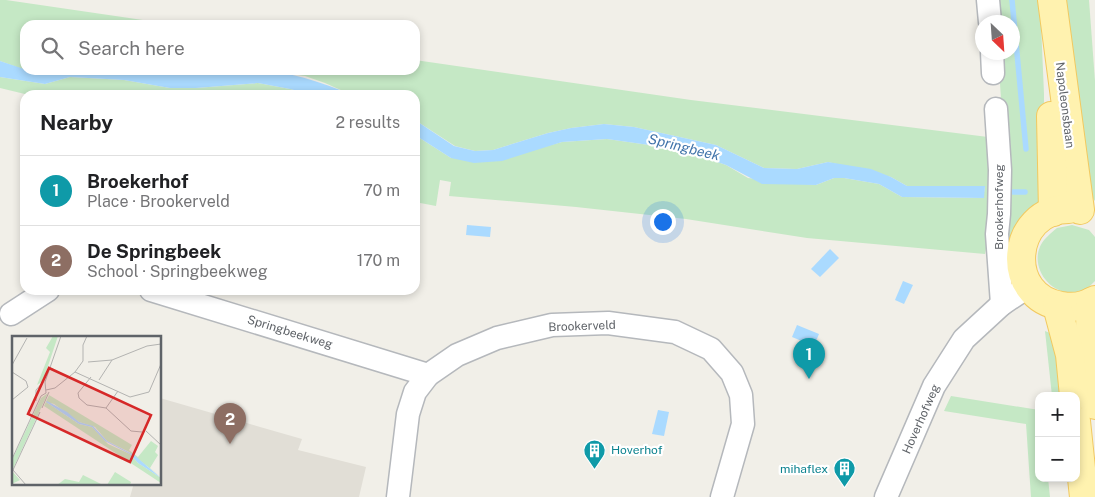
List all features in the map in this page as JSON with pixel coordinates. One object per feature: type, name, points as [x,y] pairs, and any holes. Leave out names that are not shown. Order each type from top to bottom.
[{"type":"main road","name":"Napoleonsbaan","points":[[1051,0],[1053,212]]},
{"type":"main road","name":"Napoleonsbaan","points":[[1051,0],[1088,213]]},
{"type":"main road","points":[[1088,213],[1067,209],[1053,212],[1040,219],[1029,230],[1023,243],[1020,258],[1023,273],[1029,286],[1046,301],[1057,306],[1068,307],[1080,306],[1093,301],[1089,354],[1095,405]]},
{"type":"main road","points":[[1057,306],[1070,355],[1074,392]]},
{"type":"main road","points":[[1078,437],[1084,497]]},
{"type":"street","points":[[988,0],[989,15]]},
{"type":"street","name":"Brookerhofweg","points":[[996,109],[1000,170],[997,234],[1002,304]]},
{"type":"street","name":"Hoverhofweg","points":[[886,497],[934,386],[964,338],[1002,304],[1029,286]]},
{"type":"street","points":[[11,314],[40,295]]},
{"type":"street","name":"Springbeekweg","points":[[167,295],[428,375]]},
{"type":"street","name":"Brookerveld","points":[[398,497],[408,414],[415,392],[428,375],[457,355],[497,338],[552,325],[608,322],[675,332],[711,349],[732,373],[741,395],[743,424],[722,497]]},
{"type":"shaded area","points":[[161,398],[302,439],[298,450],[366,467],[359,497],[130,497],[134,484],[161,484]]},
{"type":"green space","points":[[0,0],[143,20],[20,20],[20,68],[0,61]]},
{"type":"green space","points":[[995,0],[1040,0],[1044,94],[1044,195],[1031,211],[1006,271],[1009,220],[998,60],[1020,60],[1020,15],[996,15]]},
{"type":"green space","points":[[1063,0],[1089,0],[1095,81],[1095,201],[1086,188]]},
{"type":"green space","points":[[420,61],[691,100],[988,137],[992,220],[985,254],[807,238],[686,219],[449,196],[451,182],[440,180],[436,206],[420,203],[420,138],[451,158],[536,149],[562,142],[607,139],[697,155],[726,165],[748,178],[816,185],[834,178],[844,178],[879,184],[902,197],[983,198],[985,187],[907,186],[891,177],[828,162],[797,169],[764,168],[716,145],[634,127],[604,124],[571,128],[493,150],[475,151],[455,146],[420,123],[420,90],[341,90],[298,75],[420,75]]},
{"type":"green space","points":[[0,77],[45,84],[70,77],[124,80],[170,88],[258,83],[294,90],[20,90],[20,93],[0,88]]},
{"type":"green space","points":[[1072,225],[1089,230],[1095,237],[1095,281],[1086,289],[1074,293],[1063,291],[1053,286],[1044,278],[1039,268],[1038,257],[1040,246],[1051,233],[1057,228]]},
{"type":"green space","points":[[1045,331],[1062,338],[1068,392],[1052,392]]},
{"type":"green space","points":[[951,396],[1035,409],[1035,482],[1048,482],[1050,497],[1031,497],[1026,424],[944,411]]},
{"type":"water","points":[[0,61],[20,68],[20,75],[291,75],[339,90],[294,90],[258,83],[170,88],[124,80],[70,77],[45,84],[0,77]]},
{"type":"water","points":[[420,123],[454,146],[475,151],[493,150],[571,128],[604,124],[634,127],[716,145],[764,168],[797,169],[828,162],[871,169],[907,186],[985,186],[984,198],[902,197],[879,184],[844,178],[834,178],[816,185],[762,184],[726,165],[697,155],[607,139],[562,142],[502,161],[474,163],[451,158],[420,138]]},
{"type":"water","points":[[467,225],[491,227],[490,237],[466,235]]},
{"type":"water","points":[[830,249],[839,258],[820,277],[811,269]]},
{"type":"water","points":[[903,281],[913,285],[904,304],[895,300]]},
{"type":"water","points":[[797,325],[819,334],[814,346],[792,337]]},
{"type":"water","points":[[658,410],[669,412],[664,436],[652,434]]},
{"type":"waterway","points":[[1012,0],[1026,149]]},
{"type":"waterway","name":"Springbeek","points":[[1013,192],[1025,192]]},
{"type":"place","name":"Broekerhof","points":[[809,379]]},
{"type":"place","name":"De Springbeek","points":[[230,444]]},
{"type":"place","name":"Hoverhof","points":[[595,469]]},
{"type":"place","name":"mihaflex","points":[[844,488]]}]
